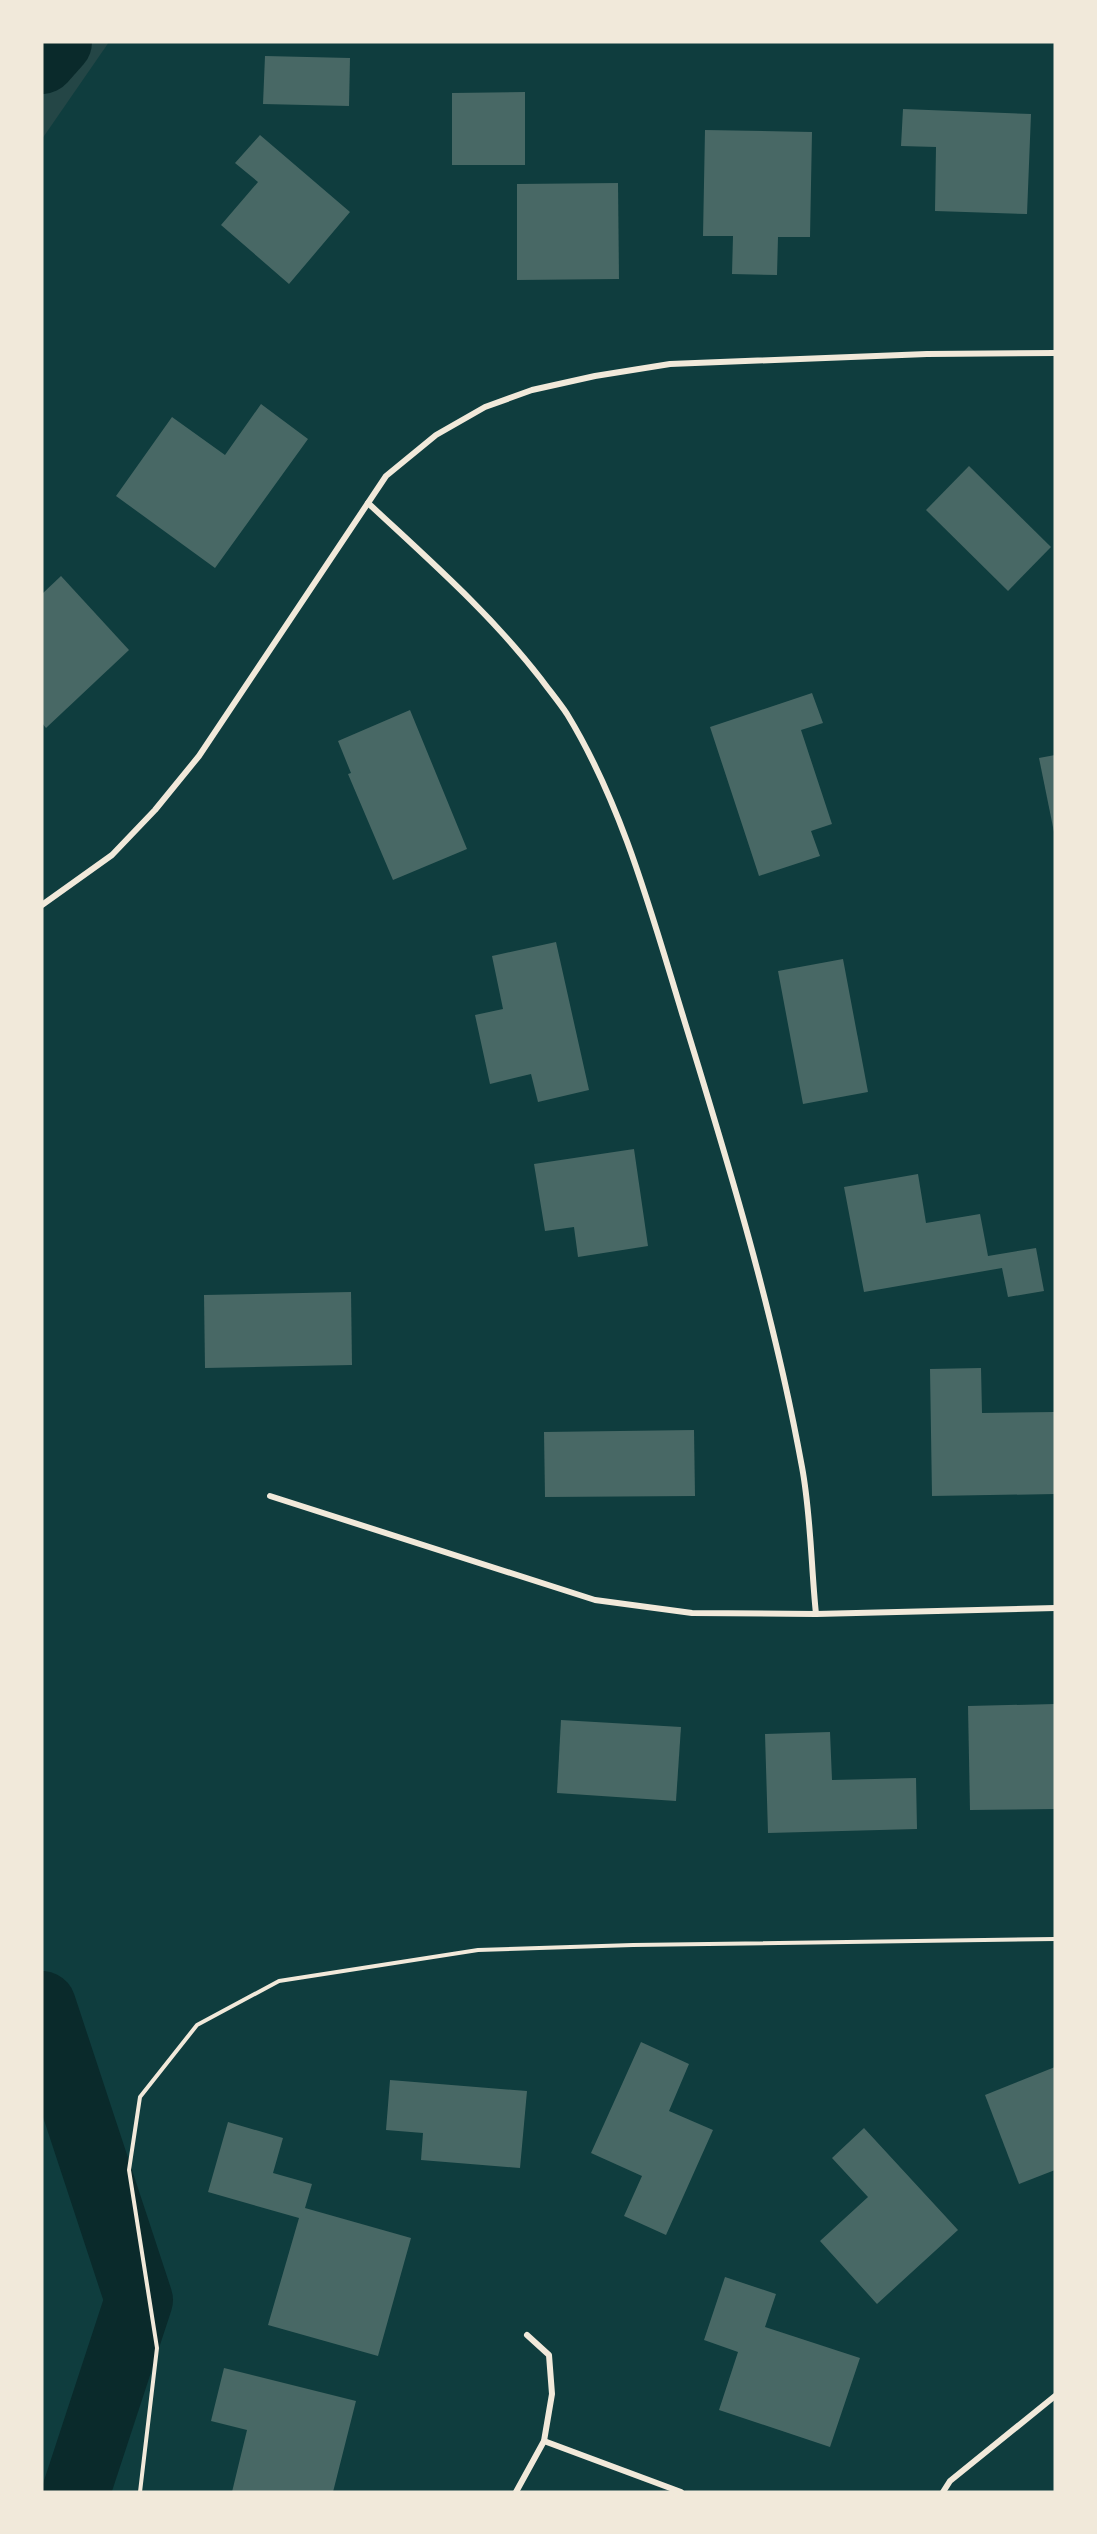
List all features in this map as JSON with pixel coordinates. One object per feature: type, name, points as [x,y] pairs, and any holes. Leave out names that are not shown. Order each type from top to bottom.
[{"type":"street","points":[[42,906],[112,855],[163,801],[199,756],[386,476],[436,435],[484,407],[532,390],[584,378],[670,364],[927,354],[1055,353]]},
{"type":"street","points":[[368,503],[458,587],[513,645],[566,712],[595,768],[638,868],[737,1196],[781,1366],[802,1470],[816,1614]]},
{"type":"street","points":[[270,1496],[595,1600],[692,1613],[816,1614],[1055,1608]]},
{"type":"street","points":[[516,2492],[544,2441],[552,2394],[549,2355],[527,2335]]},
{"type":"street","points":[[943,2492],[950,2481],[1055,2396]]},
{"type":"street","points":[[544,2441],[681,2492]]},
{"type":"path","points":[[140,2492],[157,2348],[129,2170],[140,2097],[197,2025],[279,1981],[478,1950],[633,1945],[1055,1939]]},
{"type":"shaded area","points":[[42,42],[109,42],[42,139]]},
{"type":"building","points":[[265,56],[350,58],[349,106],[263,104]]},
{"type":"building","points":[[525,92],[525,165],[452,165],[452,93]]},
{"type":"building","points":[[903,109],[1031,114],[1027,214],[935,211],[936,147],[901,146]]},
{"type":"building","points":[[705,130],[812,132],[810,237],[778,237],[777,275],[732,274],[733,236],[703,236]]},
{"type":"building","points":[[260,135],[350,212],[289,284],[221,225],[258,182],[235,163]]},
{"type":"building","points":[[618,183],[619,279],[517,280],[517,184]]},
{"type":"building","points":[[261,404],[308,439],[215,568],[116,496],[172,417],[225,455]]},
{"type":"building","points":[[969,466],[1051,547],[1008,591],[926,510]]},
{"type":"building","points":[[61,576],[129,650],[46,728],[42,723],[42,594]]},
{"type":"building","points":[[812,693],[823,723],[801,730],[832,824],[811,831],[820,856],[759,876],[710,727]]},
{"type":"building","points":[[410,710],[467,849],[393,880],[348,774],[351,773],[338,741]]},
{"type":"building","points":[[1055,755],[1055,832],[1054,832],[1039,758]]},
{"type":"building","points":[[556,942],[589,1090],[538,1102],[531,1074],[490,1084],[475,1015],[503,1009],[492,956]]},
{"type":"building","points":[[843,959],[868,1092],[803,1104],[778,971]]},
{"type":"building","points":[[634,1149],[648,1246],[578,1257],[574,1227],[545,1231],[534,1164]]},
{"type":"building","points":[[918,1174],[926,1223],[980,1214],[988,1256],[1036,1248],[1044,1291],[1008,1297],[1002,1268],[864,1292],[844,1187]]},
{"type":"building","points":[[351,1292],[352,1365],[205,1368],[204,1295]]},
{"type":"building","points":[[981,1368],[982,1413],[1055,1412],[1055,1494],[932,1496],[930,1369]]},
{"type":"building","points":[[694,1430],[695,1496],[545,1497],[544,1432]]},
{"type":"building","points":[[1055,1704],[1055,1809],[970,1810],[968,1706]]},
{"type":"building","points":[[561,1720],[681,1727],[676,1801],[557,1793]]},
{"type":"building","points":[[830,1732],[832,1780],[916,1778],[917,1829],[768,1833],[765,1734]]},
{"type":"building","points":[[641,2042],[689,2064],[669,2111],[713,2130],[666,2235],[624,2216],[642,2176],[591,2153]]},
{"type":"building","points":[[1055,2067],[1055,2170],[1019,2184],[985,2095]]},
{"type":"building","points":[[390,2080],[527,2091],[520,2168],[421,2160],[423,2133],[386,2130]]},
{"type":"building","points":[[228,2122],[283,2138],[273,2173],[312,2184],[305,2208],[411,2238],[378,2356],[268,2325],[299,2218],[208,2192]]},
{"type":"building","points":[[864,2128],[958,2230],[877,2304],[820,2241],[868,2197],[832,2158]]},
{"type":"building","points":[[725,2277],[776,2294],[765,2327],[860,2358],[830,2447],[719,2410],[738,2352],[704,2340]]},
{"type":"building","points":[[224,2368],[356,2401],[333,2492],[232,2492],[247,2430],[211,2421]]},
{"type":"waterway","points":[[42,60],[58,42]]},
{"type":"waterway","points":[[42,2005],[139,2300],[76,2492]]}]
